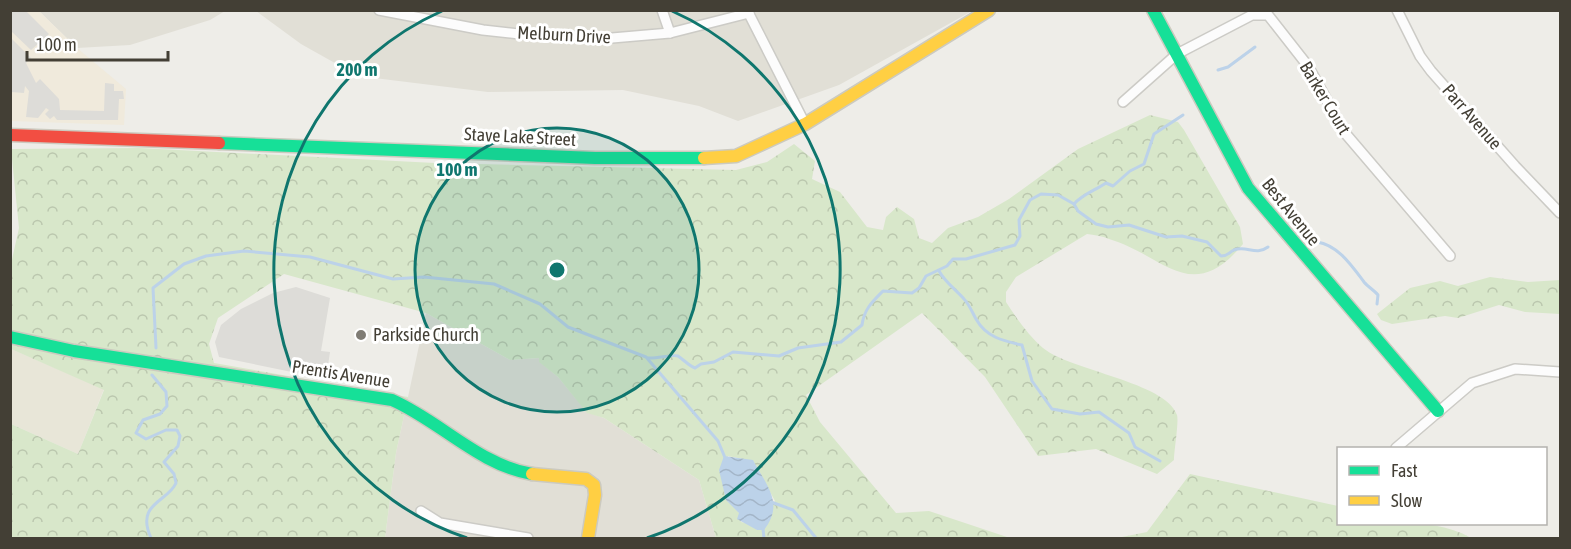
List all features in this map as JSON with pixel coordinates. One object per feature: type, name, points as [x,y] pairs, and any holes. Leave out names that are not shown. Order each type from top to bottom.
[{"type":"street","name":"Melburn Drive","points":[[379,10],[483,30],[528,35],[612,38],[669,33],[748,12]]},
{"type":"street","points":[[662,10],[669,33]]},
{"type":"street","name":"Stave Lake Street","points":[[10,135],[595,158],[695,159],[736,156],[805,124],[989,10]]},
{"type":"street","name":"Best Avenue","points":[[1153,10],[1253,194],[1438,411]]},
{"type":"street","name":"Parr Avenue","points":[[1397,10],[1420,56],[1431,71],[1560,213]]},
{"type":"street","points":[[748,12],[805,124]]},
{"type":"street","name":"Barker Court","points":[[1122,102],[1177,54],[1252,15],[1261,14],[1272,18],[1308,66],[1345,133],[1450,256]]},
{"type":"street","name":"Prentis Avenue","points":[[10,337],[75,351],[392,400],[410,406],[494,460],[516,471],[586,479],[594,484],[596,495],[588,538]]},
{"type":"street","points":[[1397,447],[1473,383],[1501,372],[1529,369],[1560,372]]},
{"type":"street","points":[[421,511],[440,524],[528,538]]},
{"type":"shaded area","points":[[10,11],[26,11],[49,34],[31,50],[11,31]]},
{"type":"shaded area","points":[[11,11],[39,11],[77,48],[126,89],[124,125],[11,121]]},
{"type":"shaded area","points":[[39,11],[225,11],[210,20],[130,45],[77,48]]},
{"type":"shaded area","points":[[256,11],[972,11],[839,85],[738,121],[699,106],[623,90],[488,92],[358,76],[301,44]]},
{"type":"shaded area","points":[[10,37],[31,58],[26,63],[36,83],[40,79],[59,99],[60,110],[104,111],[105,83],[114,84],[114,91],[123,91],[124,99],[119,99],[118,120],[57,120],[54,116],[50,119],[45,114],[49,110],[46,108],[38,118],[26,117],[29,91],[25,86],[24,93],[11,92]]},
{"type":"shaded area","points":[[296,287],[330,298],[321,351],[330,352],[326,379],[219,357],[215,342],[221,325],[241,309],[273,293]]},
{"type":"shaded area","points":[[426,313],[510,360],[540,358],[540,362],[558,377],[587,412],[604,418],[699,480],[716,538],[385,538],[396,453]]},
{"type":"shaded area","points":[[11,349],[104,389],[78,454],[11,424]]},
{"type":"green space","points":[[1150,115],[1178,122],[1240,227],[1243,244],[1225,263],[1208,272],[1192,274],[1177,271],[1128,246],[1104,237],[1087,234],[1016,277],[1006,292],[1006,302],[1018,320],[1043,348],[1074,364],[1137,385],[1169,404],[1177,415],[1174,460],[1157,474],[1096,449],[1038,456],[985,377],[922,313],[806,395],[820,422],[896,513],[929,511],[1010,538],[716,538],[699,480],[604,418],[587,413],[558,377],[539,362],[539,358],[510,360],[426,313],[284,274],[218,318],[209,344],[214,363],[408,397],[396,453],[385,538],[11,538],[11,424],[78,454],[104,390],[11,349],[11,264],[19,228],[11,149],[139,148],[435,163],[736,170],[767,162],[794,144],[815,161],[812,179],[840,192],[867,227],[883,230],[886,217],[897,207],[914,219],[919,238],[932,243],[948,228],[978,217],[1009,199],[1078,149]],"holes":[[[728,456],[753,461],[775,501],[757,530],[750,524],[741,522],[739,513],[723,487]]]},
{"type":"green space","points":[[1490,277],[1528,282],[1560,280],[1560,314],[1525,312],[1499,305],[1458,318],[1445,316],[1392,324],[1381,320],[1377,314],[1410,288],[1440,281],[1458,286]]},
{"type":"green space","points":[[1190,474],[1337,506],[1337,525],[1429,525],[1456,531],[1471,538],[1117,538],[1147,532]]},
{"type":"water","points":[[724,456],[753,460],[768,486],[773,511],[764,530],[757,530],[737,519],[739,513],[726,500],[719,470]]},
{"type":"waterway","points":[[1218,70],[1228,67],[1255,47]]},
{"type":"waterway","points":[[648,358],[678,356],[695,368],[701,364],[714,362],[733,352],[779,356],[798,348],[841,342],[862,325],[867,310],[883,291],[912,293],[919,288],[926,276],[947,266],[953,259],[966,259],[1015,245],[1020,236],[1019,220],[1030,200],[1041,194],[1058,195],[1074,204],[1106,183],[1113,186],[1130,171],[1144,164],[1154,134],[1183,115]]},
{"type":"waterway","points":[[1074,204],[1078,211],[1096,224],[1108,227],[1129,225],[1166,237],[1182,236],[1207,242],[1221,256],[1238,249],[1259,251],[1268,247]]},
{"type":"waterway","points":[[1317,242],[1332,247],[1344,257],[1378,295],[1377,304]]},
{"type":"waterway","points":[[156,348],[153,288],[184,264],[206,256],[244,251],[310,257],[393,279],[424,277],[494,284],[540,304],[568,327],[646,357],[718,441],[726,460]]},
{"type":"waterway","points":[[939,271],[966,301],[985,330],[1002,340],[1022,345],[1032,381],[1052,409],[1080,414],[1099,412],[1129,433],[1135,447],[1160,461]]},
{"type":"waterway","points":[[151,538],[147,517],[150,510],[176,483],[174,474],[164,462],[178,446],[180,436],[177,430],[166,430],[146,439],[136,433],[143,420],[160,414],[167,406],[166,392],[152,375]]},
{"type":"waterway","points":[[771,502],[793,510],[816,538]]},
{"type":"waterway","points":[[763,529],[764,538]]},
{"type":"traffic: fast","points":[[1153,10],[1248,188],[1438,411]]},
{"type":"traffic: fast","points":[[219,143],[595,158],[704,158]]},
{"type":"traffic: fast","points":[[10,337],[74,351],[392,400],[495,462],[532,474]]},
{"type":"traffic: slow","points":[[704,158],[736,156],[805,124],[989,10]]},
{"type":"traffic: slow","points":[[532,474],[586,479],[594,485],[595,495],[588,538]]},
{"type":"traffic: jam","points":[[10,135],[219,143]]},
{"type":"place","name":"Parkside Church","points":[[361,335]]}]
